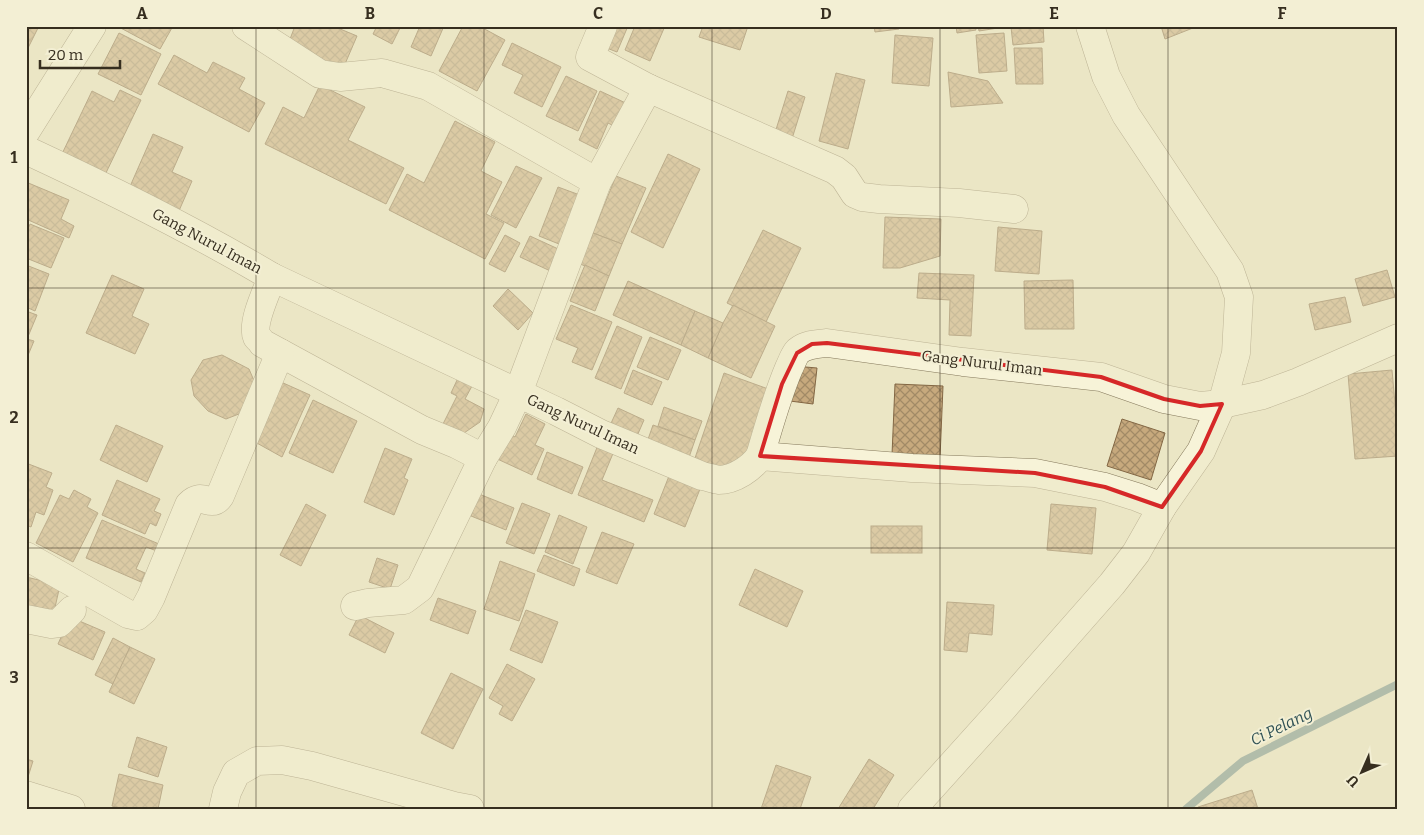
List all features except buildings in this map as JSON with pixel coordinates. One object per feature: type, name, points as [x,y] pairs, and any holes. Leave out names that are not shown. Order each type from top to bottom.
[{"type":"street","points":[[26,131],[92,26]]},
{"type":"street","points":[[246,26],[320,74],[340,77],[382,73],[428,86],[597,182]]},
{"type":"street","points":[[603,26],[590,57],[648,88],[835,170],[844,177],[855,194],[879,200],[900,199],[1014,208]]},
{"type":"street","points":[[912,809],[1112,584],[1136,553],[1162,507],[1201,451],[1211,405],[1236,353],[1239,297],[1230,271],[1126,115],[1106,76],[1090,26]]},
{"type":"street","points":[[272,276],[518,393],[597,182],[648,88]]},
{"type":"street","name":"Gang Nurul Iman","points":[[26,150],[232,253],[272,276],[257,318],[257,336],[262,343],[422,430],[483,458],[502,427],[518,393],[601,434],[702,476],[719,480],[732,477],[746,470],[760,456],[782,384],[793,359],[797,353],[812,344],[828,343],[963,362],[1101,377],[1164,399],[1211,405]]},
{"type":"street","points":[[1211,405],[1263,395],[1298,382],[1398,338]]},
{"type":"street","points":[[26,556],[128,614],[137,616],[144,610],[189,505],[194,499],[213,502],[220,496],[280,353]]},
{"type":"street","points":[[760,456],[912,468],[1035,473],[1105,487],[1162,507]]},
{"type":"street","points":[[355,606],[404,600],[420,588],[483,458]]},
{"type":"street","points":[[26,619],[51,624],[59,623],[72,610]]},
{"type":"street","points":[[223,809],[227,792],[236,772],[257,761],[282,760],[312,766],[470,809]]},
{"type":"street","points":[[26,795],[70,809]]},
{"type":"highlighted area","points":[[827,343],[1101,377],[1164,399],[1200,406],[1222,404],[1201,451],[1162,507],[1105,487],[1035,473],[760,456],[782,384],[797,353],[812,344]]},
{"type":"waterway","name":"Ci Pelang","points":[[1186,809],[1243,761],[1398,684]]}]
